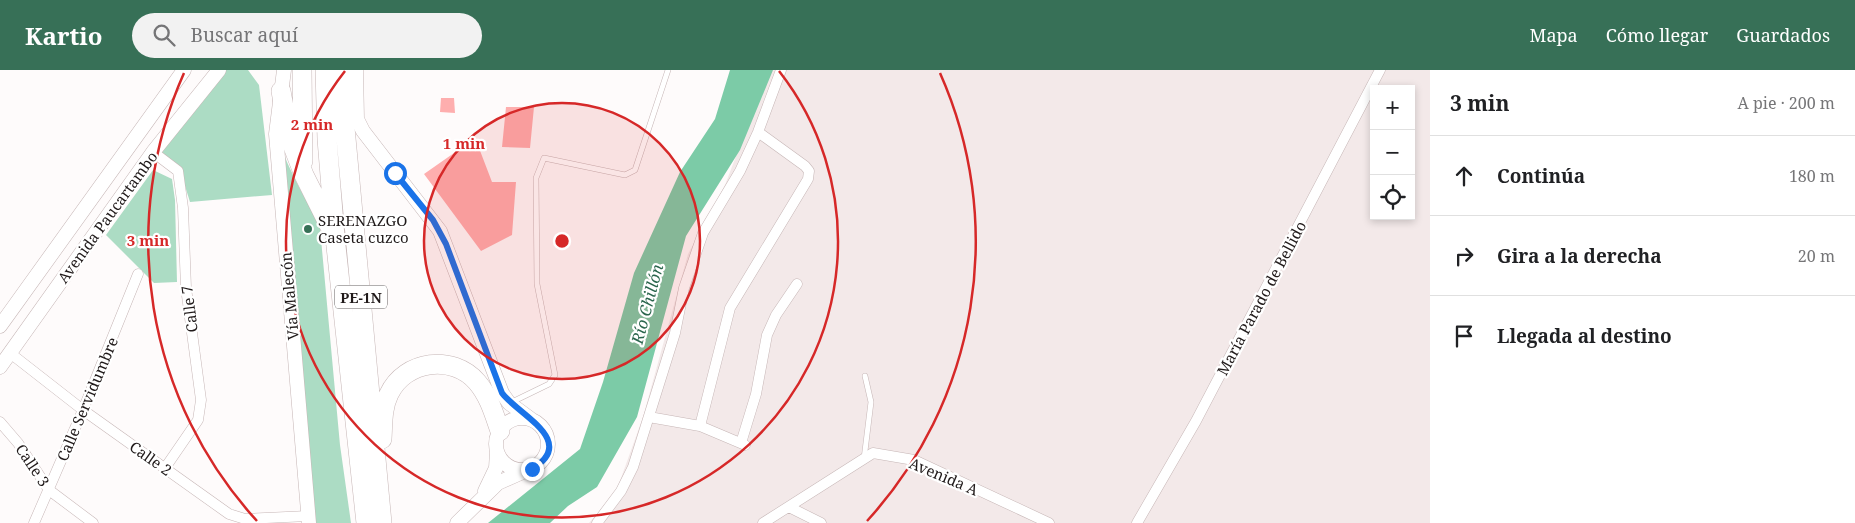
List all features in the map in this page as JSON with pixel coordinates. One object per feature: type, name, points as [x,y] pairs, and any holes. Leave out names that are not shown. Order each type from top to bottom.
[{"type":"highway","points":[[302,70],[304,175]]},
{"type":"highway","name":"PE-1N","points":[[325,70],[327,139],[335,236],[366,523]]},
{"type":"highway","name":"PE-1N","points":[[343,70],[344,117],[376,475],[382,523]]},
{"type":"highway","points":[[280,78],[289,136],[304,175],[335,236]]},
{"type":"highway","points":[[357,119],[363,217],[362,310]]},
{"type":"highway","points":[[376,475],[381,456],[384,412],[388,395],[403,375],[419,367],[444,365],[469,375],[485,393],[500,431]]},
{"type":"main road","name":"Avenida Paucartambo","points":[[0,326],[184,70]]},
{"type":"main road","name":"Avenida Paucartambo","points":[[0,367],[153,152],[219,70]]},
{"type":"main road","points":[[356,70],[357,119],[370,142],[440,231],[502,393],[509,403],[544,430],[548,444],[544,459],[532,469],[498,483],[457,523]]},
{"type":"main road","name":"Vía Malecón","points":[[280,78],[276,134],[308,520]]},
{"type":"main road","points":[[119,162],[137,175]]},
{"type":"main road","points":[[479,500],[493,475],[497,452],[496,445],[500,431],[504,426],[517,419],[532,420]]},
{"type":"main road","points":[[497,452],[500,458],[511,468],[532,469]]},
{"type":"street","points":[[597,523],[621,491],[633,467],[675,333],[684,288],[703,233],[740,171],[758,132],[781,70]]},
{"type":"street","name":"María Parado de Bellido","points":[[1137,523],[1196,421],[1380,70]]},
{"type":"street","points":[[700,426],[730,308],[808,179],[809,171],[805,166],[758,132]]},
{"type":"street","name":"Calle 7","points":[[153,152],[178,171],[183,208],[186,288],[201,400],[198,420],[165,468]]},
{"type":"street","name":"Calle Servidumbre","points":[[34,523],[83,410],[138,274]]},
{"type":"street","points":[[649,417],[700,426],[743,444],[756,394],[766,335],[776,315],[797,284]]},
{"type":"street","name":"Calle 2","points":[[10,353],[83,410],[229,514],[245,519],[308,520]]},
{"type":"street","name":"Calle 3","points":[[0,422],[18,444],[48,490],[93,523]]},
{"type":"street","name":"Avenida A","points":[[764,523],[873,453],[914,460],[1049,523]]},
{"type":"street","points":[[790,507],[821,523]]},
{"type":"lane","points":[[509,403],[549,384],[555,375],[537,284],[536,178],[544,158],[625,175],[634,170],[668,70]]},
{"type":"lane","points":[[864,459],[872,402],[865,376]]},
{"type":"shaded area","points":[[226,70],[248,70],[259,85],[272,195],[190,202],[180,170],[157,152]]},
{"type":"shaded area","points":[[769,70],[1430,70],[1430,523],[589,523],[616,492],[643,417],[688,254],[725,185]]},
{"type":"shaded area","points":[[279,141],[320,228],[340,445],[351,523],[312,523]]},
{"type":"shaded area","points":[[153,170],[172,179],[175,200],[177,282],[154,283],[106,235]]},
{"type":"water","name":"Río Chillón","points":[[730,70],[773,70],[740,150],[686,236],[637,417],[597,487],[568,506],[550,523],[488,523],[580,449],[603,382],[634,273],[680,172],[715,119]]},
{"type":"building","points":[[441,98],[454,98],[455,113],[440,112]]},
{"type":"building","points":[[506,107],[534,107],[530,148],[502,147]]},
{"type":"building","points":[[464,146],[479,148],[492,182],[516,182],[512,235],[481,251],[424,174]]},
{"type":"place","name":"SERENAZGO Caseta cuzco","points":[[308,229]]},
{"type":"route","points":[[395,173],[440,231],[502,393],[509,403],[544,430],[548,444],[547,452],[544,459],[532,469]]}]
